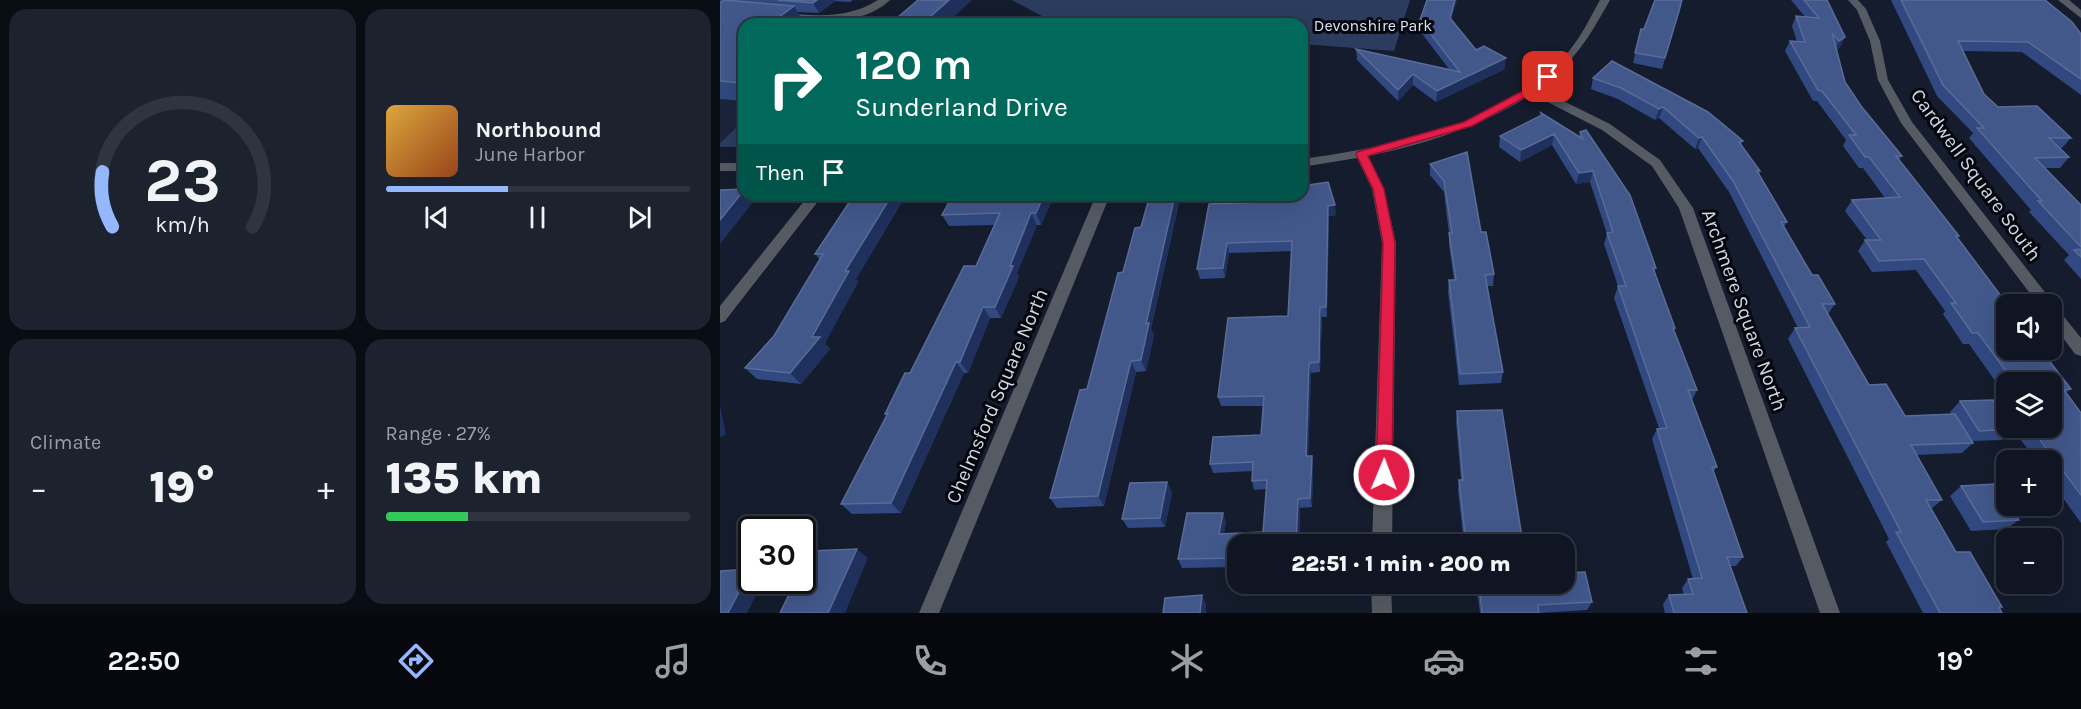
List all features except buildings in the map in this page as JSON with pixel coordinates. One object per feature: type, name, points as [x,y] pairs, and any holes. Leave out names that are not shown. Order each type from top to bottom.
[{"type":"street","points":[[844,18],[860,15],[885,0]]},
{"type":"street","points":[[1308,162],[1361,154],[1468,124],[1532,90],[1564,63],[1590,27],[1605,0]]},
{"type":"street","name":"Cardwell Square South","points":[[1853,0],[1861,9],[1875,40],[1883,80],[1907,123],[2038,294]]},
{"type":"street","points":[[2063,0],[2081,15]]},
{"type":"street","points":[[777,15],[811,18]]},
{"type":"street","name":"Archmere Square North","points":[[1532,90],[1606,127],[1656,164],[1686,208],[1830,613]]},
{"type":"street","points":[[1361,154],[1378,189],[1389,243],[1382,534]]},
{"type":"street","points":[[720,167],[738,167]]},
{"type":"street","points":[[720,316],[811,201]]},
{"type":"street","name":"Chelmsford Square North","points":[[929,613],[1101,201]]},
{"type":"street","points":[[2062,325],[2081,350]]},
{"type":"street","points":[[1382,594],[1382,613]]},
{"type":"shaded area","points":[[720,30],[738,32],[738,126],[720,143]]},
{"type":"green space","name":"Devonshire Park","points":[[1012,0],[1410,0],[1394,51],[1308,44],[1308,18],[1046,18]]},
{"type":"green space","points":[[738,126],[738,147],[720,147],[720,143]]},
{"type":"route","points":[[1384,475],[1389,243],[1378,189],[1361,154],[1468,124],[1532,90],[1548,77]]}]
